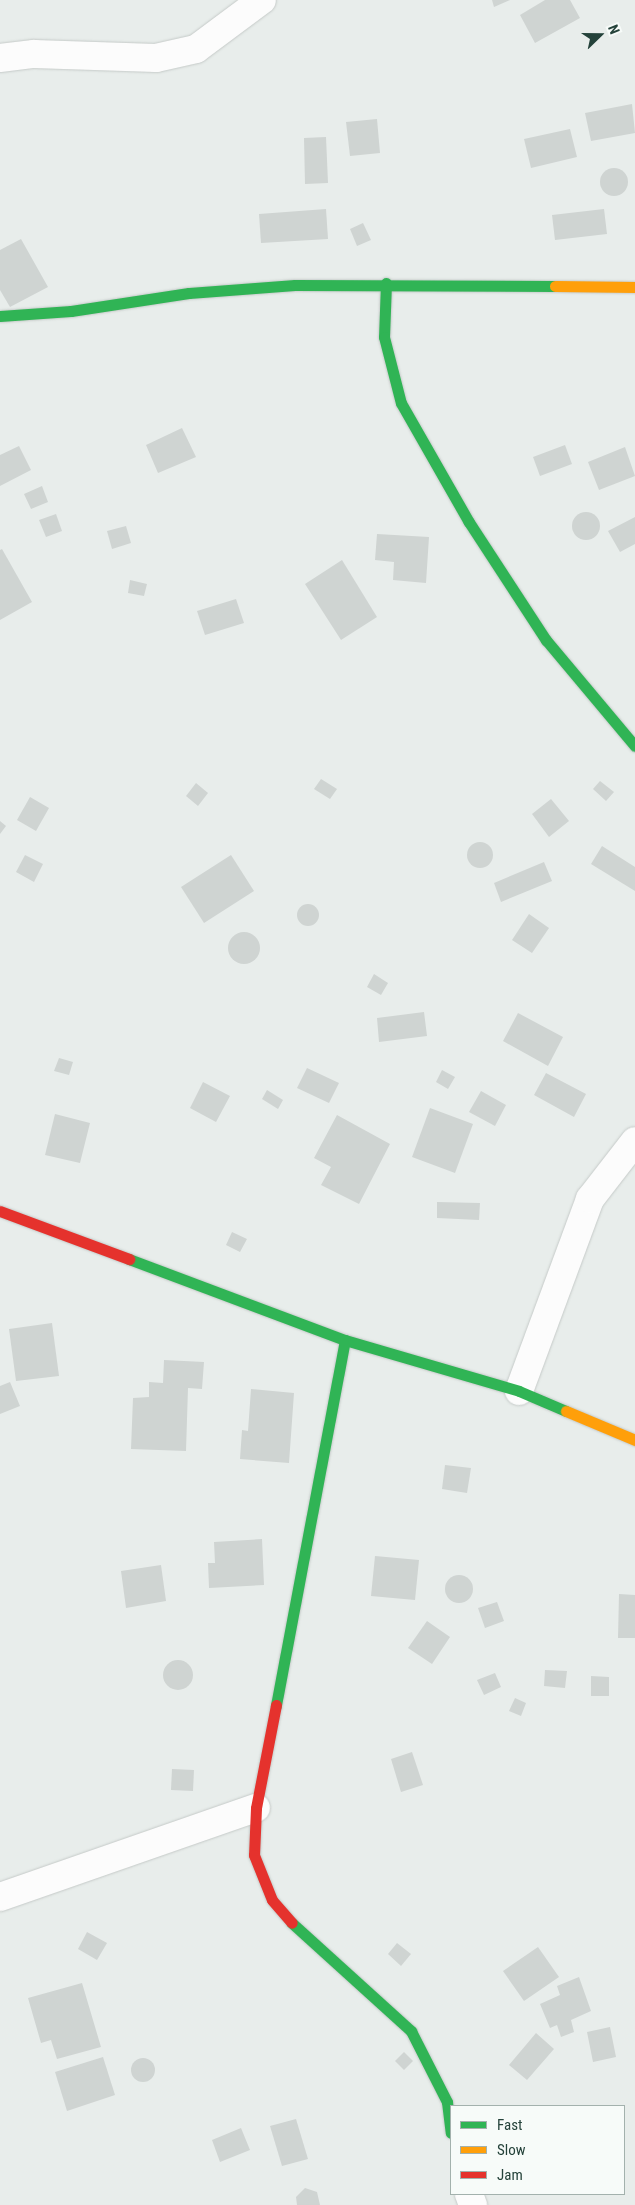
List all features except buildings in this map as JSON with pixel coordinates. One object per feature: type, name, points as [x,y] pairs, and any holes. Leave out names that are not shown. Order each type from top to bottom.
[{"type":"street","points":[[0,58],[34,54],[156,58],[196,49],[262,0]]},
{"type":"street","points":[[386,283],[384,337],[401,403],[469,522],[546,640],[635,746]]},
{"type":"street","points":[[0,316],[71,311],[189,292],[386,283],[635,287]]},
{"type":"street","points":[[519,1391],[590,1199],[635,1141]]},
{"type":"street","points":[[0,1210],[345,1340],[519,1391],[635,1440]]},
{"type":"street","points":[[345,1340],[256,1808],[254,1856],[272,1900],[306,1939],[411,2032],[447,2102],[450,2125]]},
{"type":"street","points":[[0,1897],[256,1808]]},
{"type":"traffic: fast","points":[[386,283],[384,337],[401,403],[469,522],[546,640],[635,746]]},
{"type":"traffic: fast","points":[[0,316],[71,311],[189,293],[295,285],[555,286]]},
{"type":"traffic: fast","points":[[129,1259],[345,1340],[519,1391],[566,1411]]},
{"type":"traffic: fast","points":[[276,1705],[345,1340]]},
{"type":"traffic: fast","points":[[292,1923],[411,2031],[447,2102],[450,2125]]},
{"type":"traffic: slow","points":[[555,286],[635,287]]},
{"type":"traffic: slow","points":[[566,1411],[635,1440]]},
{"type":"traffic: jam","points":[[0,1211],[129,1259]]},
{"type":"traffic: jam","points":[[276,1705],[256,1808],[254,1855],[272,1900],[292,1923]]}]
